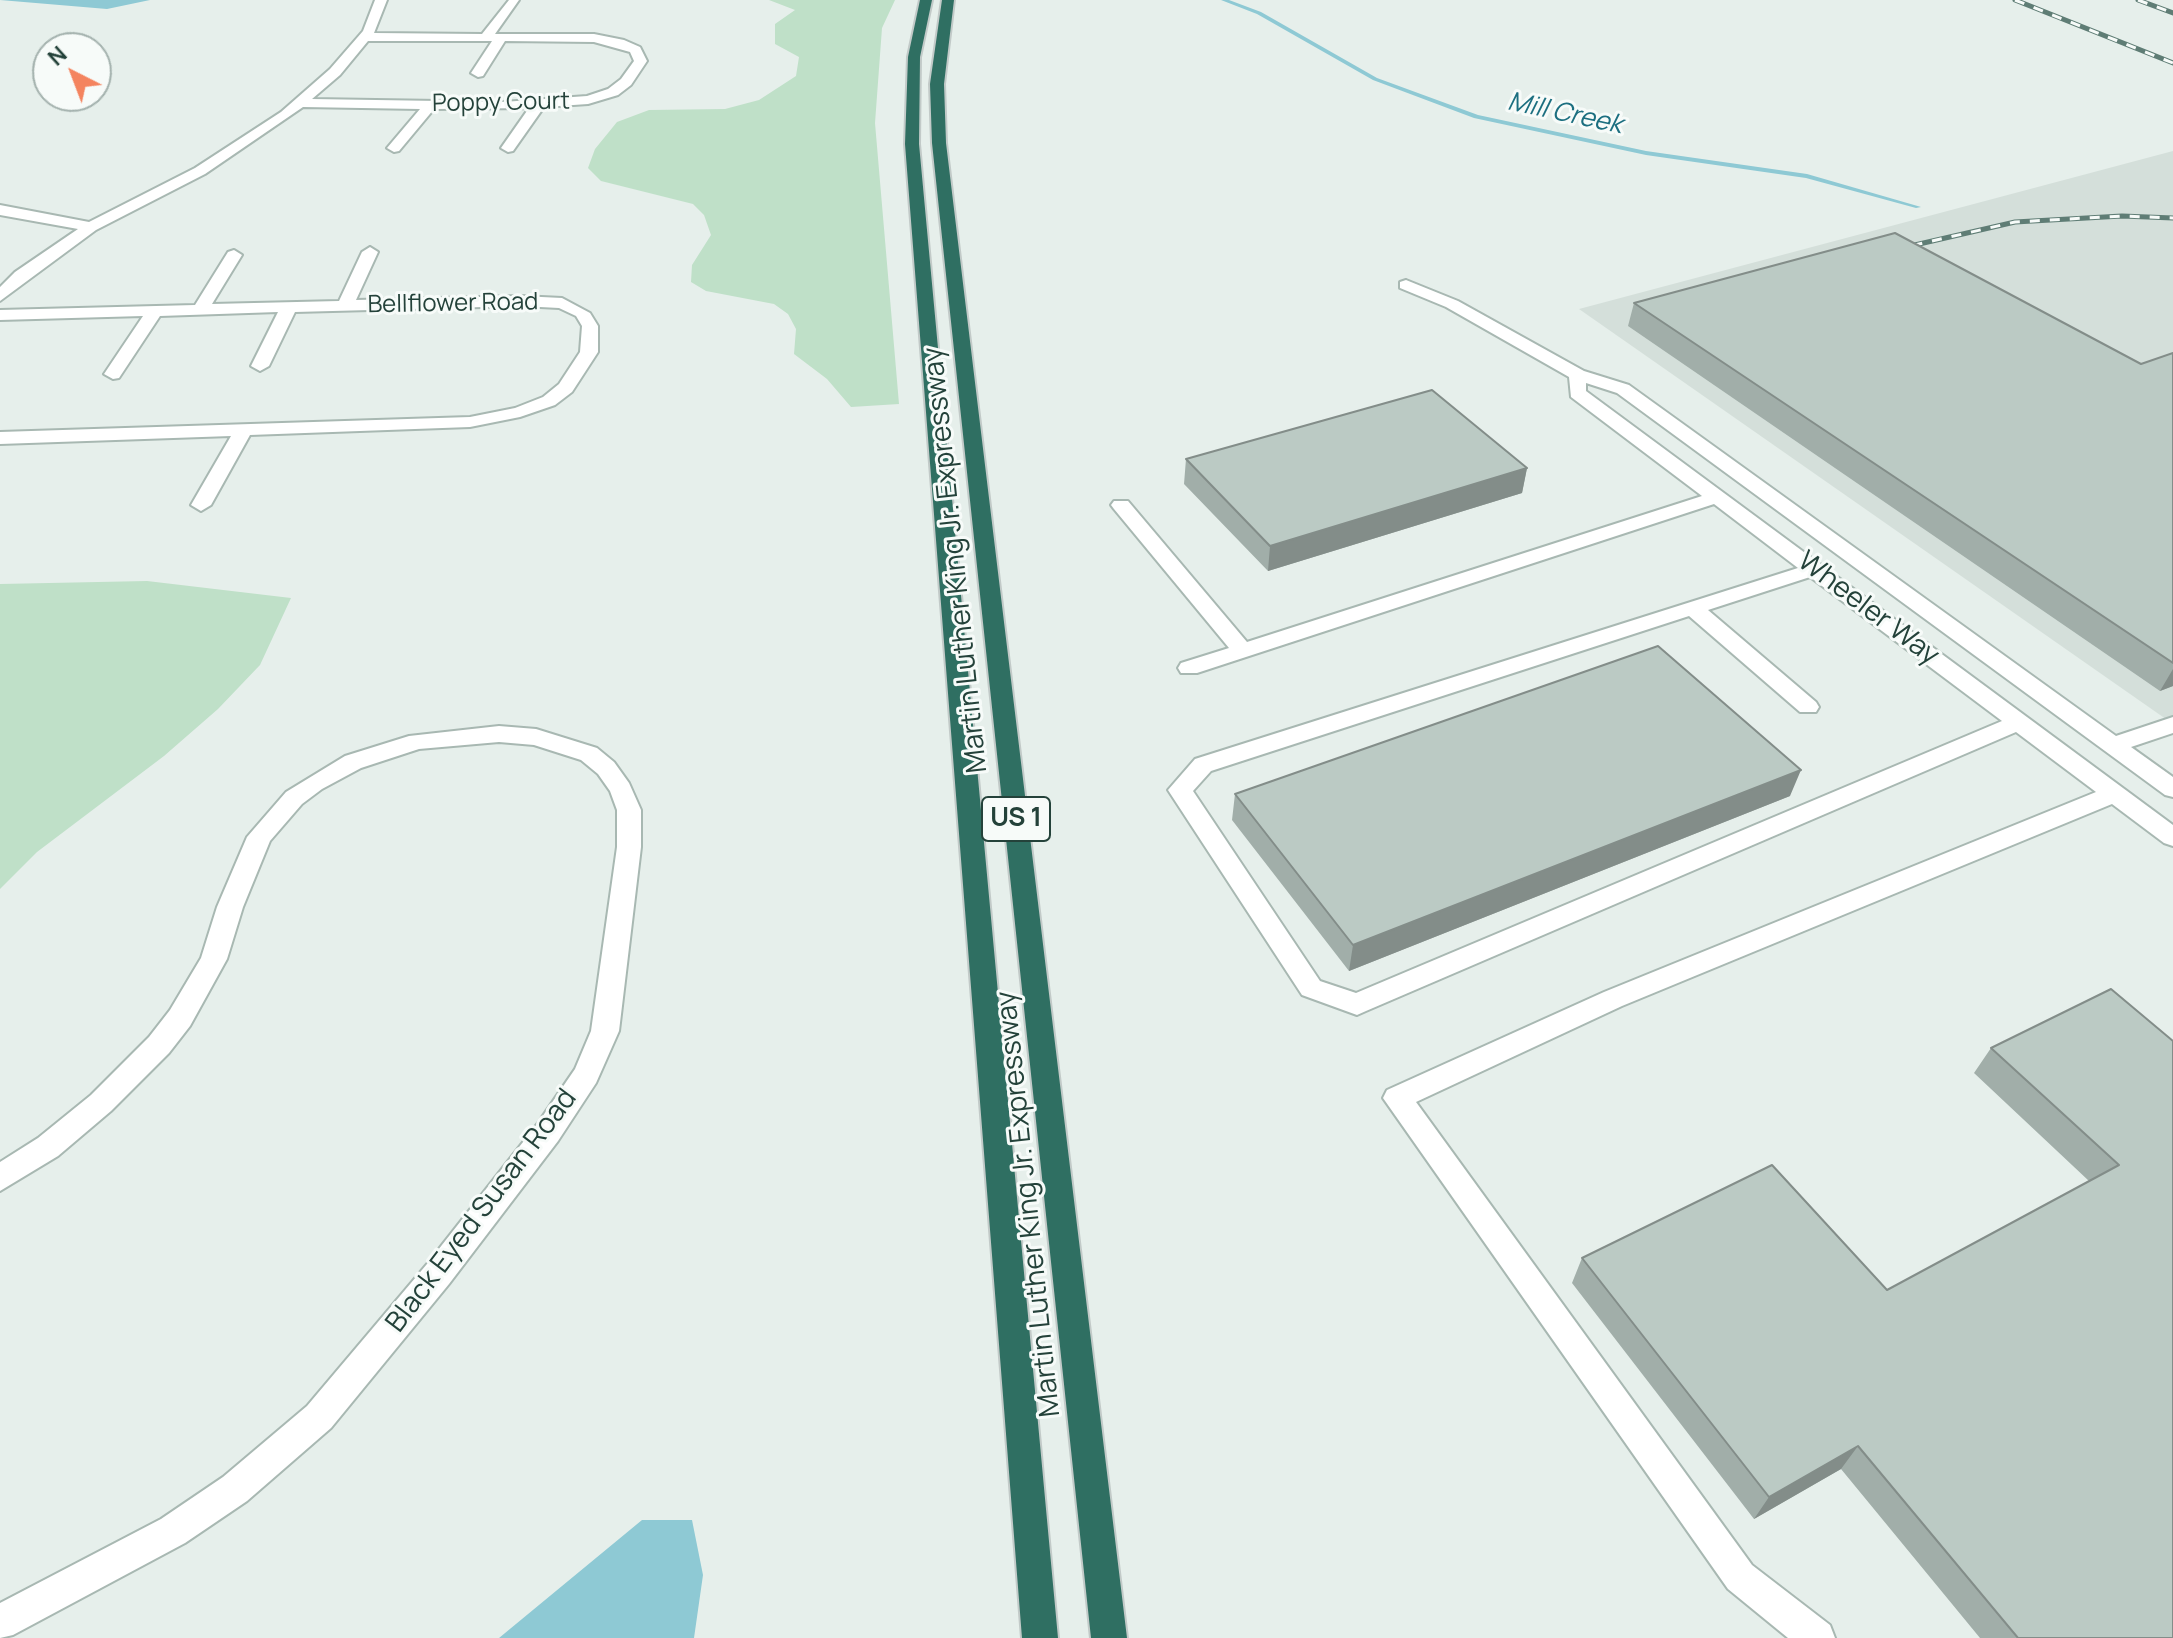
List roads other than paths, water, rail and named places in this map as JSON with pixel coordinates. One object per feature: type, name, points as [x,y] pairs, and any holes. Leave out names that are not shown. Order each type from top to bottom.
[{"type":"highway","name":"Martin Luther King Jr. Expressway","points":[[926,0],[914,57],[912,144],[1040,1638]]},
{"type":"highway","name":"Martin Luther King Jr. Expressway","points":[[948,0],[937,84],[939,143],[1109,1638]]},
{"type":"street","points":[[0,296],[21,275],[91,227],[200,171],[301,103],[335,72],[365,37],[381,0]]},
{"type":"street","points":[[485,38],[514,2]]},
{"type":"street","name":"Poppy Court","points":[[301,103],[539,104],[588,100],[613,92],[626,82],[641,61],[635,50],[620,43],[594,38],[365,37]]},
{"type":"street","points":[[478,73],[501,38]]},
{"type":"street","points":[[508,148],[539,104]]},
{"type":"street","points":[[394,148],[430,105]]},
{"type":"street","points":[[0,210],[91,227]]},
{"type":"street","points":[[345,306],[370,252]]},
{"type":"street","points":[[200,310],[234,255]]},
{"type":"street","name":"Wheeler Way","points":[[1406,285],[1452,304],[1578,375],[1623,389],[2173,789]]},
{"type":"street","name":"Bellflower Road","points":[[0,315],[562,303],[582,313],[590,326],[589,352],[566,388],[549,401],[520,412],[470,422],[0,438]]},
{"type":"street","points":[[260,366],[289,307]]},
{"type":"street","points":[[113,374],[155,311]]},
{"type":"street","name":"Wheeler Way","points":[[1578,375],[1577,393],[2173,837]]},
{"type":"street","points":[[201,505],[244,429]]},
{"type":"street","points":[[1189,668],[1717,497]]},
{"type":"street","points":[[1121,505],[1243,651]]},
{"type":"street","points":[[1814,569],[1203,765],[1180,790],[1311,988],[1357,1004],[2019,722]]},
{"type":"street","points":[[1693,608],[1808,707]]},
{"type":"street","points":[[2113,745],[2173,725]]},
{"type":"street","name":"Black Eyed Susan Road","points":[[0,1178],[48,1147],[101,1103],[159,1045],[180,1018],[214,959],[230,907],[259,837],[294,798],[314,783],[353,762],[417,741],[499,734],[536,737],[589,754],[606,768],[621,789],[629,810],[629,847],[605,1031],[586,1075],[548,1132],[438,1274],[319,1417],[235,1489],[173,1531],[0,1622]]},
{"type":"street","points":[[1817,1638],[1740,1577],[1397,1098],[1613,999],[2115,793]]},
{"type":"water","points":[[0,0],[150,0],[107,9]]},
{"type":"water","points":[[642,1520],[692,1520],[703,1575],[694,1638],[499,1638]]},
{"type":"waterway","name":"Mill Creek","points":[[1224,0],[1259,13],[1375,79],[1476,117],[1646,153],[1807,176],[1918,207]]},
{"type":"railway","points":[[2015,0],[2173,63]]},
{"type":"railway","points":[[2138,0],[2173,13]]},
{"type":"railway","points":[[1893,250],[2015,222],[2122,216],[2173,218]]}]
